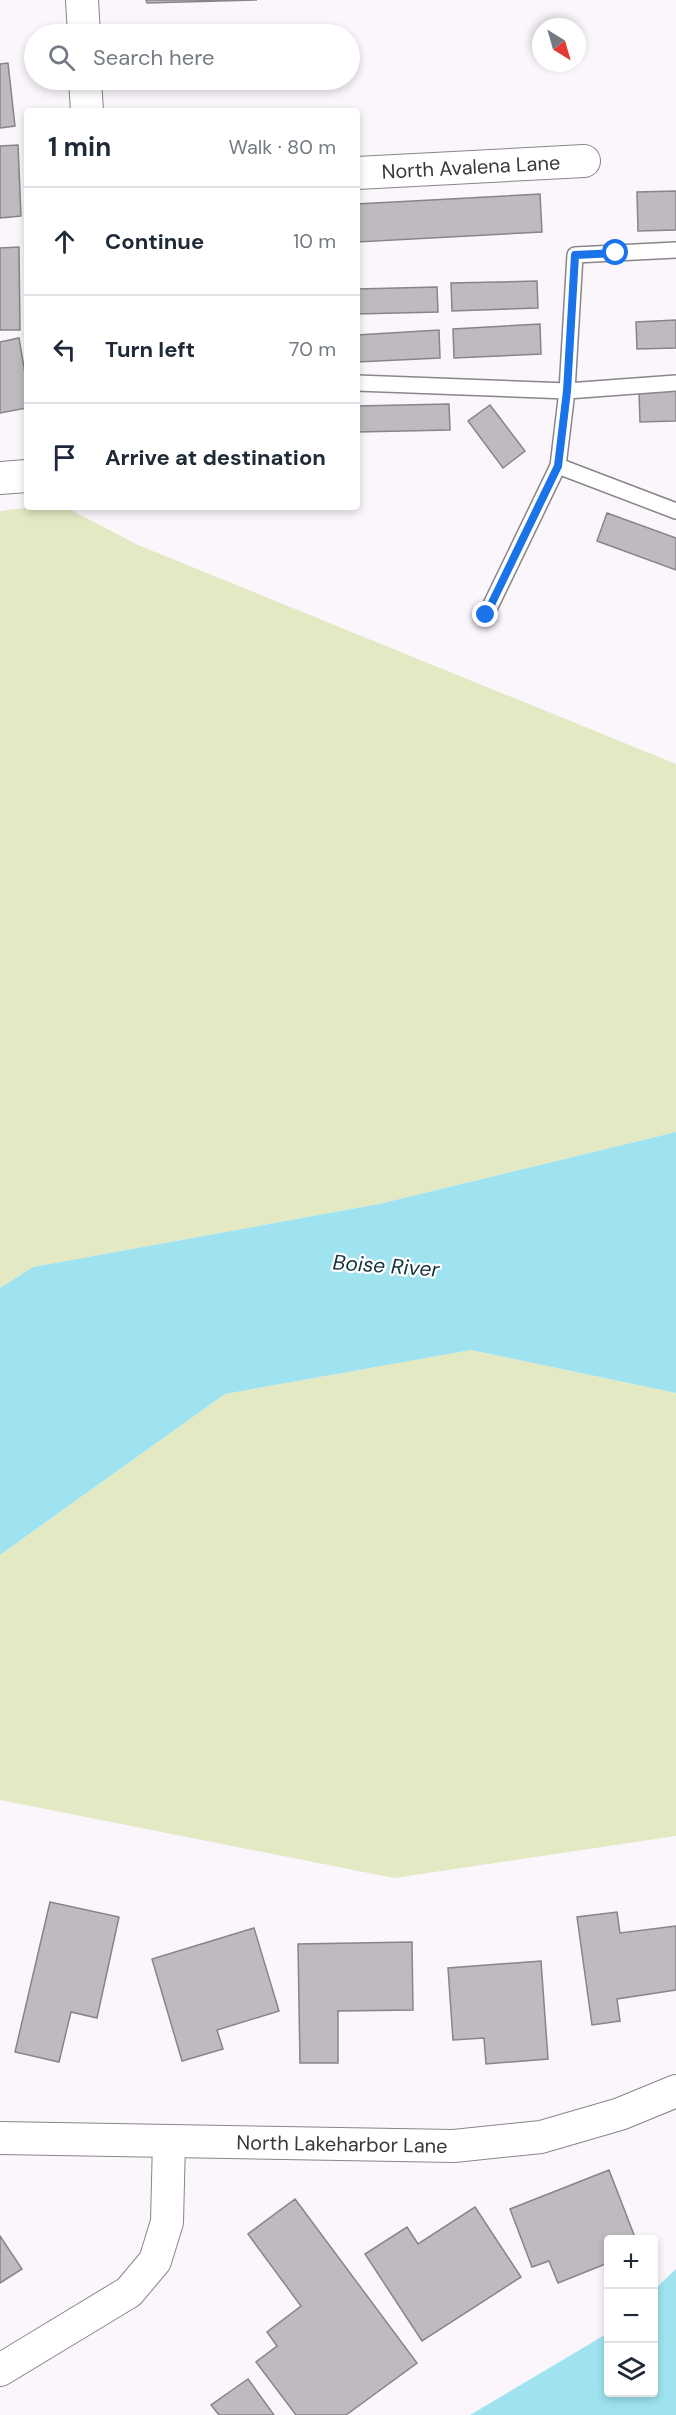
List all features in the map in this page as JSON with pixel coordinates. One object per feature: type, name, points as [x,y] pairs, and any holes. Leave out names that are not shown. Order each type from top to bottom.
[{"type":"street","points":[[82,0],[83,24]]},
{"type":"street","points":[[86,90],[87,108]]},
{"type":"street","name":"North Avalena Lane","points":[[360,173],[584,161]]},
{"type":"street","points":[[0,478],[24,476]]},
{"type":"street","name":"North Lakeharbor Lane","points":[[0,2138],[454,2146],[542,2137],[620,2114],[676,2091]]},
{"type":"street","points":[[0,2370],[129,2292],[155,2260],[167,2222],[169,2141]]},
{"type":"lane","points":[[486,615],[558,466],[567,391],[575,255],[676,250]]},
{"type":"lane","points":[[360,382],[567,391],[676,383]]},
{"type":"lane","points":[[558,466],[676,511]]},
{"type":"green space","points":[[24,508],[24,510],[71,510],[138,545],[676,764],[676,1132],[379,1204],[33,1267],[0,1288],[0,511]]},
{"type":"green space","points":[[471,1350],[676,1393],[676,1836],[394,1878],[0,1800],[0,1555],[225,1394]]},
{"type":"water","name":"Boise River","points":[[676,1132],[676,1393],[471,1350],[225,1394],[0,1555],[0,1288],[33,1267],[379,1204]]},
{"type":"water","points":[[676,2269],[676,2415],[470,2415],[604,2335],[604,2397],[658,2397],[658,2286]]},
{"type":"building","points":[[146,0],[257,0],[147,3]]},
{"type":"building","points":[[8,63],[15,126],[0,128],[0,64]]},
{"type":"building","points":[[18,145],[21,216],[0,218],[0,146]]},
{"type":"building","points":[[676,191],[676,230],[638,231],[637,192]]},
{"type":"building","points":[[540,194],[542,232],[360,242],[360,204]]},
{"type":"building","points":[[19,247],[20,330],[0,330],[0,248]]},
{"type":"building","points":[[537,281],[538,308],[452,311],[451,283]]},
{"type":"building","points":[[437,287],[438,312],[360,314],[360,289]]},
{"type":"building","points":[[676,320],[676,348],[637,349],[636,322]]},
{"type":"building","points":[[540,324],[541,354],[454,358],[453,329]]},
{"type":"building","points":[[439,330],[440,358],[360,362],[360,335]]},
{"type":"building","points":[[19,338],[24,367],[24,409],[0,413],[0,342]]},
{"type":"building","points":[[676,390],[676,421],[640,422],[639,392]]},
{"type":"building","points":[[449,404],[450,430],[360,432],[360,406]]},
{"type":"building","points":[[490,405],[525,451],[503,468],[468,421]]},
{"type":"building","points":[[607,513],[676,538],[676,570],[597,541]]},
{"type":"building","points":[[50,1902],[119,1917],[97,2018],[71,2012],[59,2062],[15,2052]]},
{"type":"building","points":[[617,1912],[620,1933],[676,1926],[676,1990],[617,1999],[620,2021],[592,2025],[577,1917]]},
{"type":"building","points":[[254,1928],[279,2011],[217,2030],[223,2049],[182,2061],[152,1959]]},
{"type":"building","points":[[412,1942],[413,2010],[338,2011],[338,2063],[300,2063],[298,1944]]},
{"type":"building","points":[[541,1961],[548,2059],[486,2064],[484,2038],[453,2040],[448,1968]]},
{"type":"building","points":[[609,2170],[634,2235],[604,2235],[604,2265],[558,2283],[549,2261],[532,2267],[510,2209]]},
{"type":"building","points":[[295,2199],[417,2363],[346,2415],[296,2415],[256,2362],[277,2346],[267,2332],[301,2306],[248,2234]]},
{"type":"building","points":[[475,2207],[521,2277],[422,2341],[365,2254],[407,2227],[418,2244]]},
{"type":"building","points":[[0,2236],[22,2269],[0,2283]]},
{"type":"building","points":[[248,2379],[274,2415],[219,2415],[211,2405]]},
{"type":"route","points":[[486,615],[558,466],[567,391],[575,255],[616,253]]}]
